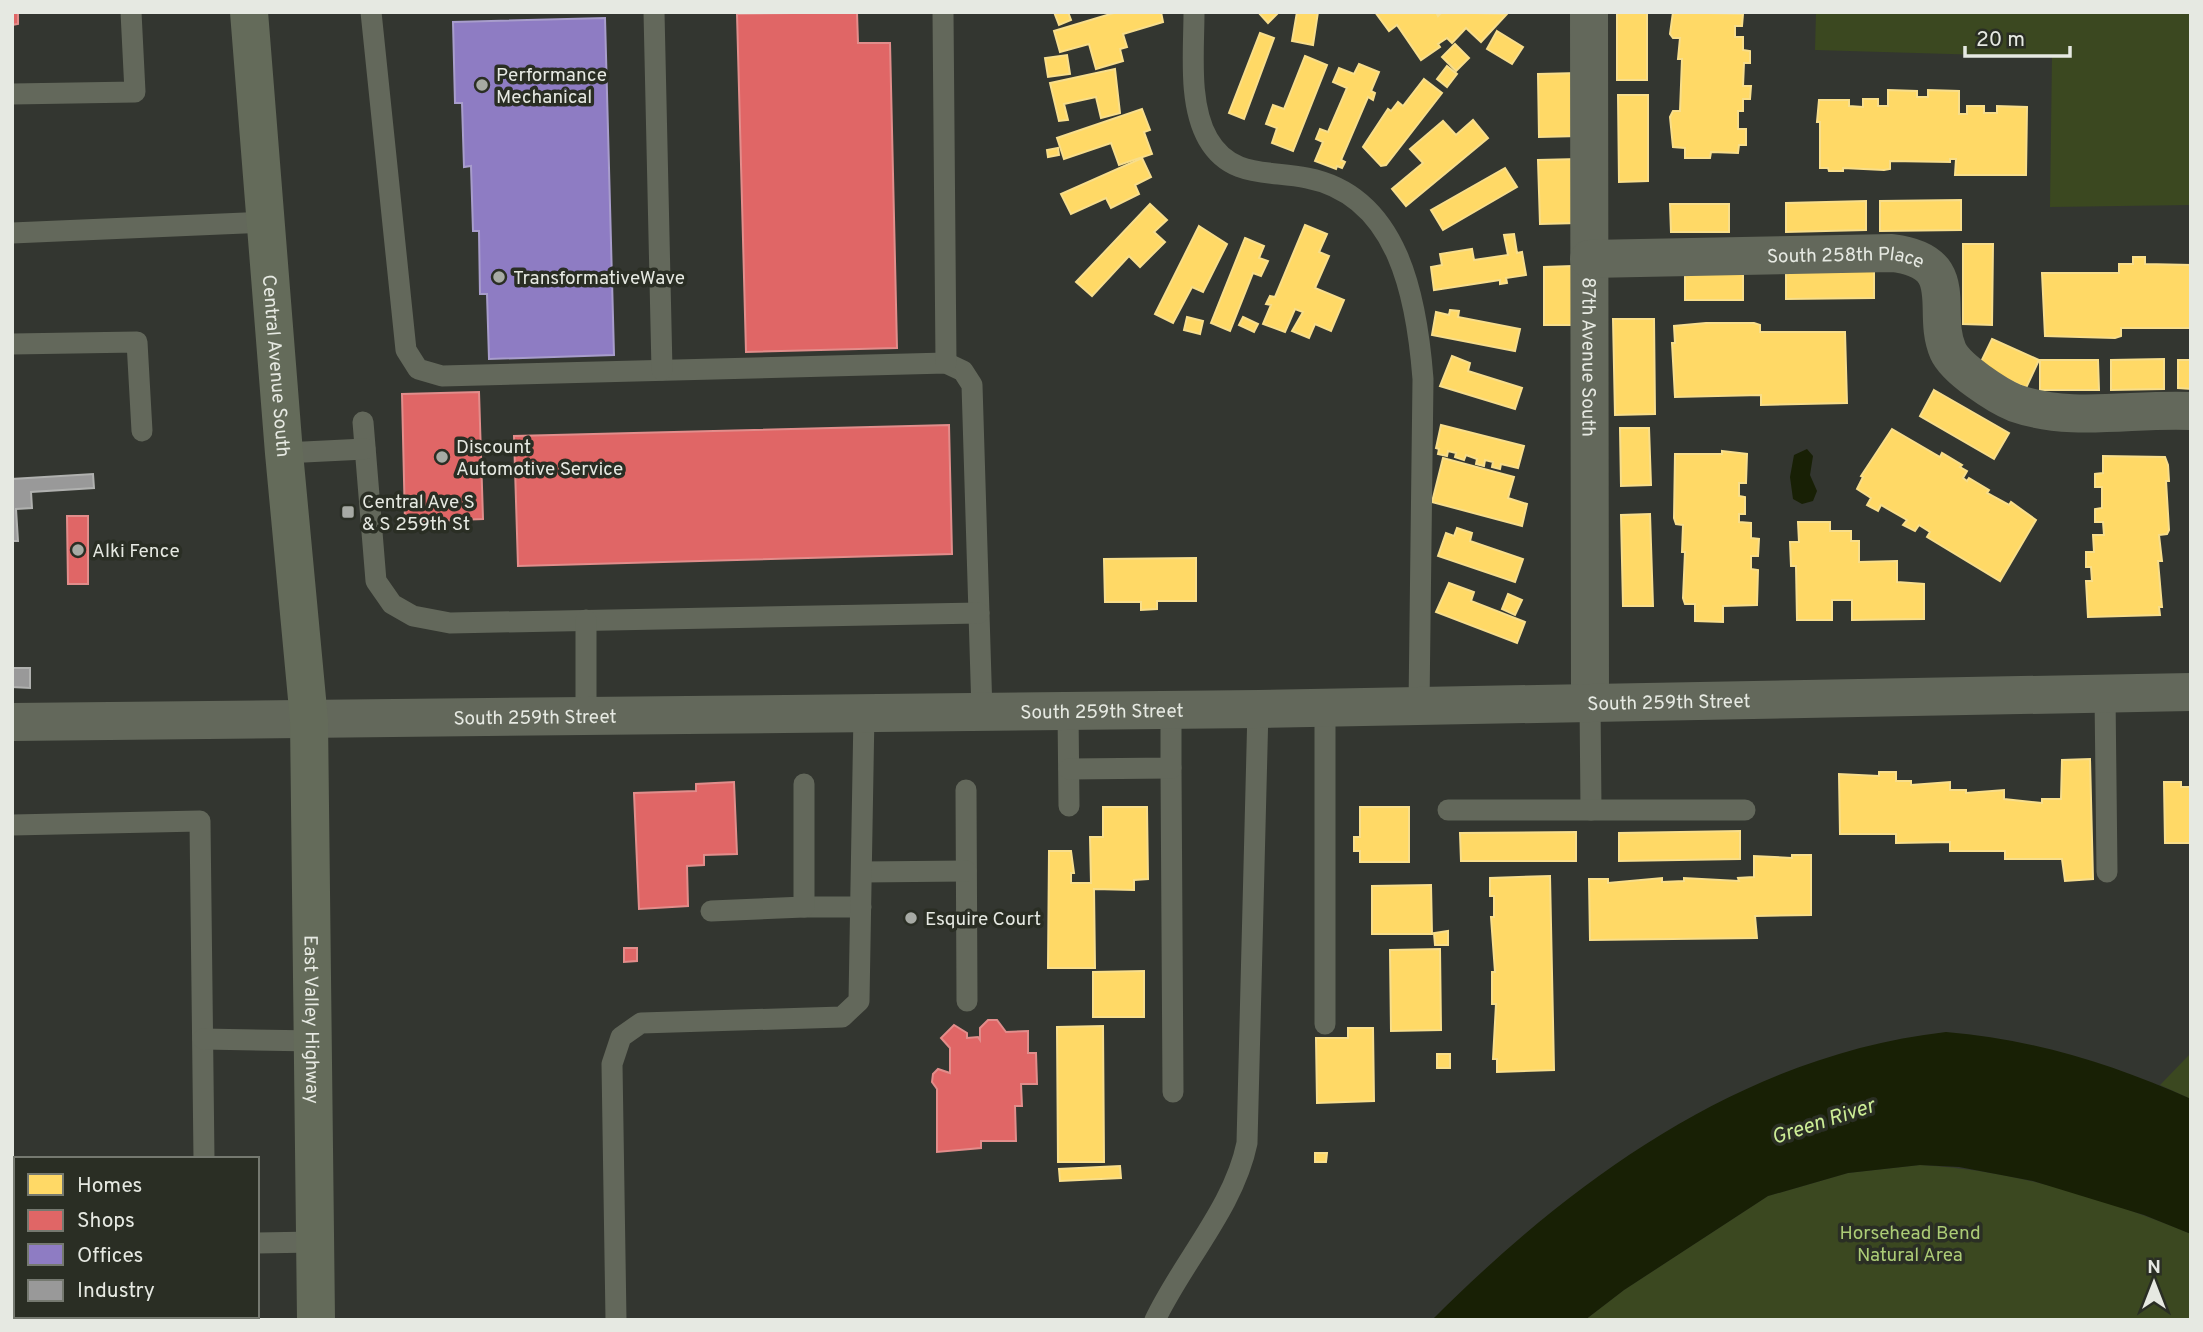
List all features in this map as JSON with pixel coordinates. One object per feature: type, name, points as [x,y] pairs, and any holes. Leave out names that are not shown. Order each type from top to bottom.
[{"type":"main road","name":"Central Avenue South","points":[[248,12],[309,720]]},
{"type":"main road","name":"East Valley Highway","points":[[309,720],[315,1041],[316,1320]]},
{"type":"street","name":"87th Avenue South","points":[[1589,12],[1590,701]]},
{"type":"street","name":"South 258th Place","points":[[1589,259],[1892,253],[1910,256],[1926,265],[1940,284],[1945,339],[1954,361],[2013,402],[2044,411],[2078,414],[2185,410]]},
{"type":"street","name":"South 259th Street","points":[[12,722],[1258,709],[2191,692]]},
{"type":"lane","points":[[12,94],[135,92],[131,12]]},
{"type":"lane","points":[[371,12],[406,351],[418,369],[442,376],[946,363],[963,371],[972,385],[982,712]]},
{"type":"lane","points":[[654,12],[662,370]]},
{"type":"lane","points":[[943,12],[946,363]]},
{"type":"lane","points":[[1194,12],[1196,95],[1208,139],[1228,159],[1254,173],[1306,177],[1346,194],[1383,229],[1406,273],[1414,299],[1423,379],[1419,706]]},
{"type":"lane","points":[[12,233],[265,222]]},
{"type":"lane","points":[[12,344],[137,342],[142,431]]},
{"type":"lane","points":[[363,422],[376,581],[392,604],[414,616],[450,623],[979,613]]},
{"type":"lane","points":[[284,453],[365,449]]},
{"type":"lane","points":[[586,620],[586,716]]},
{"type":"lane","points":[[2105,694],[2107,872]]},
{"type":"lane","points":[[1590,701],[1591,810]]},
{"type":"lane","points":[[1325,708],[1325,1024]]},
{"type":"lane","points":[[1171,709],[1173,1092]]},
{"type":"lane","points":[[1155,1320],[1169,1291],[1241,1173],[1247,1143],[1258,709]]},
{"type":"lane","points":[[1068,710],[1069,806]]},
{"type":"lane","points":[[616,1320],[612,1064],[621,1037],[641,1023],[842,1017],[859,1002],[864,713]]},
{"type":"lane","points":[[1069,769],[1171,768]]},
{"type":"lane","points":[[804,784],[804,907]]},
{"type":"lane","points":[[966,790],[967,1001]]},
{"type":"lane","points":[[1448,810],[1745,810]]},
{"type":"lane","points":[[12,825],[200,821],[204,1157]]},
{"type":"lane","points":[[862,872],[966,871]]},
{"type":"lane","points":[[711,911],[861,907]]},
{"type":"lane","points":[[203,1039],[315,1041]]},
{"type":"lane","points":[[259,1243],[314,1242]]},
{"type":"green space","points":[[1816,12],[2191,12],[2191,205],[2050,207],[2052,57],[1815,50]]},
{"type":"green space","points":[[2191,1053],[2191,1099],[2160,1085]]},
{"type":"green space","name":"Horsehead Bend Natural Area","points":[[1920,1165],[1990,1173],[2058,1188],[2191,1234],[2191,1320],[1585,1320],[1624,1290],[1768,1196],[1848,1173]]},
{"type":"water","points":[[1807,449],[1813,456],[1810,475],[1817,491],[1813,501],[1802,504],[1793,499],[1790,477],[1794,455]]},
{"type":"water","name":"Green River","points":[[1946,1032],[2010,1040],[2072,1055],[2162,1086],[2191,1099],[2191,1234],[2144,1215],[2033,1181],[1959,1167],[1920,1165],[1848,1173],[1768,1196],[1624,1290],[1585,1320],[1432,1320],[1486,1268],[1543,1219],[1603,1173],[1666,1132],[1731,1096],[1800,1067],[1871,1045]]},
{"type":"building: Homes","points":[[1054,12],[1068,12],[1071,20],[1059,25]]},
{"type":"building: Homes","points":[[1117,12],[1161,12],[1163,22],[1123,34],[1127,47],[1120,49],[1123,61],[1096,69],[1089,44],[1060,52],[1054,31]]},
{"type":"building: Homes","points":[[1258,12],[1279,12],[1268,23]]},
{"type":"building: Homes","points":[[1297,12],[1318,12],[1313,45],[1292,41]]},
{"type":"building: Homes","points":[[1375,12],[1436,12],[1438,16],[1442,12],[1507,14],[1481,42],[1466,28],[1452,43],[1447,38],[1438,44],[1440,47],[1421,60],[1397,25],[1389,31]]},
{"type":"building: Homes","points":[[1617,12],[1647,12],[1647,80],[1617,80]]},
{"type":"building: Homes","points":[[1673,12],[1743,14],[1742,26],[1735,26],[1735,37],[1743,37],[1743,50],[1750,51],[1750,63],[1744,63],[1743,86],[1751,86],[1750,99],[1743,99],[1743,111],[1738,111],[1738,129],[1746,129],[1746,145],[1739,145],[1738,153],[1711,152],[1710,158],[1685,158],[1685,148],[1673,147],[1670,117],[1673,111],[1680,111],[1682,59],[1678,59],[1680,38],[1673,38],[1670,34]]},
{"type":"building: Homes","points":[[1497,31],[1523,47],[1512,64],[1487,49]]},
{"type":"building: Homes","points":[[1260,33],[1274,38],[1244,119],[1229,113]]},
{"type":"building: Homes","points":[[1455,44],[1469,58],[1456,71],[1442,57]]},
{"type":"building: Homes","points":[[1067,55],[1070,74],[1048,77],[1045,58]]},
{"type":"building: Homes","points":[[1305,56],[1327,65],[1293,151],[1272,143],[1277,128],[1266,124],[1273,105],[1284,109]]},
{"type":"building: Homes","points":[[1359,64],[1379,72],[1371,91],[1375,93],[1373,100],[1368,97],[1341,160],[1345,162],[1342,168],[1337,166],[1336,169],[1315,161],[1323,142],[1316,139],[1320,129],[1328,132],[1347,88],[1333,82],[1339,68],[1354,74]]},
{"type":"building: Homes","points":[[1447,66],[1457,74],[1447,87],[1437,79]]},
{"type":"building: Homes","points":[[1115,69],[1120,113],[1101,118],[1096,97],[1064,104],[1068,120],[1059,121],[1050,83]]},
{"type":"building: Homes","points":[[1578,73],[1579,136],[1539,137],[1538,74]]},
{"type":"building: Homes","points":[[1424,79],[1442,93],[1386,165],[1381,166],[1363,147],[1388,109],[1391,111],[1398,102],[1403,106]]},
{"type":"building: Homes","points":[[1888,90],[1917,91],[1917,97],[1928,97],[1928,90],[1959,91],[1959,114],[1967,114],[1967,106],[1984,106],[1984,113],[1997,113],[1997,106],[2027,107],[2026,175],[1955,175],[1956,159],[1950,159],[1950,162],[1890,161],[1890,169],[1884,170],[1843,168],[1843,171],[1829,171],[1828,168],[1820,168],[1820,122],[1817,122],[1819,100],[1849,100],[1849,106],[1863,107],[1863,99],[1878,99],[1878,106],[1888,106]]},
{"type":"building: Homes","points":[[1618,95],[1648,95],[1648,181],[1619,182]]},
{"type":"building: Homes","points":[[1142,109],[1150,130],[1144,132],[1152,154],[1119,165],[1111,143],[1064,159],[1057,138]]},
{"type":"building: Homes","points":[[1473,120],[1488,138],[1406,206],[1392,189],[1423,163],[1410,149],[1443,121],[1456,135]]},
{"type":"building: Homes","points":[[1058,148],[1059,155],[1048,157],[1047,150]]},
{"type":"building: Homes","points":[[1142,158],[1151,177],[1135,185],[1139,194],[1111,208],[1106,198],[1071,214],[1061,194]]},
{"type":"building: Homes","points":[[1578,159],[1579,223],[1540,224],[1538,160]]},
{"type":"building: Homes","points":[[1505,168],[1517,187],[1443,230],[1431,210]]},
{"type":"building: Homes","points":[[1961,200],[1961,230],[1880,231],[1880,201]]},
{"type":"building: Homes","points":[[1866,201],[1866,230],[1786,232],[1786,203]]},
{"type":"building: Homes","points":[[1150,204],[1167,220],[1154,232],[1165,242],[1140,267],[1129,256],[1092,296],[1076,282]]},
{"type":"building: Homes","points":[[1670,204],[1729,204],[1729,232],[1671,232]]},
{"type":"building: Homes","points":[[1305,225],[1327,234],[1319,252],[1329,256],[1315,288],[1344,300],[1331,331],[1315,324],[1309,338],[1292,331],[1303,312],[1295,309],[1285,332],[1263,324],[1271,305],[1266,304],[1270,296],[1275,297]]},
{"type":"building: Homes","points":[[1199,226],[1227,244],[1203,292],[1192,287],[1173,323],[1155,314]]},
{"type":"building: Homes","points":[[1514,234],[1517,253],[1522,252],[1526,275],[1506,278],[1507,283],[1500,284],[1500,280],[1434,290],[1431,267],[1442,265],[1440,254],[1472,249],[1474,260],[1508,255],[1504,235]]},
{"type":"building: Homes","points":[[1245,238],[1264,246],[1259,258],[1268,261],[1261,276],[1253,273],[1230,331],[1211,323]]},
{"type":"building: Homes","points":[[1963,244],[1993,244],[1992,325],[1963,324]]},
{"type":"building: Homes","points":[[2133,257],[2145,257],[2145,264],[2191,265],[2191,328],[2121,328],[2121,336],[2115,338],[2045,336],[2042,273],[2119,273],[2119,264],[2133,264]]},
{"type":"building: Homes","points":[[1572,266],[1572,325],[1544,325],[1544,267]]},
{"type":"building: Homes","points":[[1874,268],[1874,298],[1786,299],[1786,269]]},
{"type":"building: Homes","points":[[1685,270],[1743,270],[1743,300],[1685,300]]},
{"type":"building: Homes","points":[[1450,310],[1459,311],[1458,317],[1520,329],[1515,351],[1432,335],[1436,312],[1449,315]]},
{"type":"building: Homes","points":[[1187,317],[1203,321],[1200,334],[1184,330]]},
{"type":"building: Homes","points":[[1243,317],[1258,324],[1254,332],[1239,325]]},
{"type":"building: Homes","points":[[1613,319],[1654,319],[1655,414],[1615,415]]},
{"type":"building: Homes","points":[[1754,323],[1760,325],[1760,332],[1845,332],[1847,403],[1761,405],[1761,395],[1675,397],[1672,343],[1675,343],[1674,326]]},
{"type":"building: Homes","points":[[1992,339],[2039,360],[2026,388],[1979,366]]},
{"type":"building: Homes","points":[[1452,356],[1470,363],[1468,371],[1522,388],[1515,409],[1440,386]]},
{"type":"building: Homes","points":[[2164,359],[2164,389],[2111,390],[2111,360]]},
{"type":"building: Homes","points":[[2040,360],[2098,360],[2099,390],[2040,390]]},
{"type":"building: Homes","points":[[2178,360],[2191,360],[2191,389],[2178,388]]},
{"type":"building: Homes","points":[[1934,390],[2009,433],[1994,459],[1920,416]]},
{"type":"building: Homes","points":[[1441,425],[1524,446],[1518,468],[1501,464],[1500,469],[1492,467],[1493,462],[1485,460],[1484,466],[1476,464],[1477,459],[1466,455],[1464,460],[1455,457],[1456,453],[1448,451],[1447,456],[1438,454],[1439,449],[1436,448]]},
{"type":"building: Homes","points":[[1620,428],[1649,428],[1651,485],[1621,486]]},
{"type":"building: Homes","points":[[1892,429],[1940,457],[1942,453],[1962,465],[1960,467],[1967,471],[1963,478],[1967,481],[1969,478],[1989,490],[1987,493],[2009,505],[2011,502],[2036,520],[2000,581],[1927,537],[1930,532],[1919,525],[1915,531],[1903,525],[1907,520],[1881,505],[1878,511],[1867,505],[1871,498],[1857,489],[1863,477],[1861,476]]},
{"type":"building: Homes","points":[[1722,451],[1747,454],[1746,483],[1739,483],[1739,496],[1745,497],[1745,514],[1739,514],[1739,522],[1751,523],[1751,538],[1759,539],[1758,556],[1751,556],[1751,569],[1758,570],[1757,605],[1723,606],[1723,622],[1695,621],[1695,604],[1685,604],[1683,598],[1683,525],[1676,524],[1674,518],[1675,454],[1722,454]]},
{"type":"building: Homes","points":[[2103,456],[2165,457],[2168,465],[2169,481],[2166,481],[2169,530],[2167,534],[2159,535],[2162,561],[2158,561],[2162,607],[2159,607],[2160,615],[2088,617],[2086,581],[2092,581],[2091,567],[2086,567],[2086,552],[2094,552],[2093,535],[2104,535],[2103,522],[2095,522],[2095,509],[2102,508],[2102,487],[2095,487],[2095,474],[2103,473]]},
{"type":"building: Homes","points":[[1443,458],[1514,477],[1508,498],[1527,504],[1522,526],[1432,502]]},
{"type":"building: Homes","points":[[1650,514],[1653,606],[1623,606],[1621,515]]},
{"type":"building: Homes","points":[[1798,522],[1830,522],[1830,531],[1851,531],[1851,541],[1859,541],[1859,562],[1897,561],[1897,582],[1924,584],[1924,619],[1852,620],[1852,600],[1832,600],[1832,620],[1797,620],[1796,566],[1791,566],[1790,542],[1799,542]]},
{"type":"building: Homes","points":[[1457,528],[1472,533],[1470,541],[1523,559],[1515,582],[1438,556],[1446,533],[1454,536]]},
{"type":"building: Homes","points":[[1196,558],[1196,601],[1157,601],[1157,609],[1141,610],[1141,602],[1105,602],[1104,559]]},
{"type":"building: Homes","points":[[1449,583],[1474,592],[1471,601],[1525,622],[1517,643],[1436,612]]},
{"type":"building: Homes","points":[[1508,594],[1522,600],[1515,615],[1502,609]]},
{"type":"building: Homes","points":[[2090,759],[2093,879],[2065,881],[2062,859],[2005,859],[2005,851],[1950,851],[1950,842],[1896,843],[1896,834],[1840,834],[1839,774],[1879,776],[1879,772],[1896,772],[1896,781],[1911,781],[1911,785],[1950,782],[1950,790],[1966,790],[1966,793],[2004,790],[2004,799],[2042,803],[2042,799],[2061,799],[2062,760]]},
{"type":"building: Homes","points":[[2164,782],[2181,782],[2181,787],[2191,787],[2191,843],[2165,843]]},
{"type":"building: Homes","points":[[1103,807],[1147,807],[1148,879],[1134,880],[1134,890],[1094,889],[1095,968],[1048,968],[1049,851],[1071,851],[1074,873],[1071,873],[1071,883],[1091,883],[1090,837],[1103,837]]},
{"type":"building: Homes","points":[[1360,807],[1409,807],[1409,862],[1360,862],[1360,851],[1354,851],[1354,837],[1360,837]]},
{"type":"building: Homes","points":[[1740,831],[1740,859],[1619,861],[1619,833]]},
{"type":"building: Homes","points":[[1576,832],[1576,861],[1461,861],[1460,833]]},
{"type":"building: Homes","points":[[1792,855],[1811,855],[1811,915],[1755,916],[1757,938],[1590,940],[1589,879],[1608,879],[1608,883],[1662,878],[1662,882],[1684,881],[1684,878],[1739,881],[1738,878],[1754,877],[1754,856],[1792,858]]},
{"type":"building: Homes","points":[[1550,876],[1554,1070],[1497,1072],[1497,1059],[1493,1059],[1496,1004],[1492,1004],[1492,972],[1495,972],[1491,917],[1494,917],[1494,896],[1490,896],[1490,878]]},
{"type":"building: Homes","points":[[1431,885],[1432,934],[1372,934],[1372,886]]},
{"type":"building: Homes","points":[[1448,931],[1448,945],[1435,945],[1434,933]]},
{"type":"building: Homes","points":[[1440,949],[1441,1030],[1391,1031],[1390,950]]},
{"type":"building: Homes","points":[[1144,971],[1144,1017],[1093,1017],[1093,972]]},
{"type":"building: Homes","points":[[1103,1026],[1104,1162],[1058,1162],[1057,1027]]},
{"type":"building: Homes","points":[[1348,1028],[1373,1028],[1374,1101],[1317,1103],[1316,1038],[1348,1038]]},
{"type":"building: Homes","points":[[1437,1054],[1450,1054],[1450,1068],[1437,1068]]},
{"type":"building: Homes","points":[[1315,1153],[1327,1153],[1326,1162],[1315,1162]]},
{"type":"building: Homes","points":[[1120,1166],[1121,1178],[1060,1181],[1059,1169]]},
{"type":"building: Shops","points":[[12,12],[18,12],[18,24],[12,25]]},
{"type":"building: Shops","points":[[857,12],[858,43],[890,43],[897,348],[746,352],[737,14]]},
{"type":"building: Shops","name":"Discount Automotive Service","points":[[479,392],[483,519],[405,522],[402,394]]},
{"type":"building: Shops","points":[[949,425],[952,554],[518,566],[514,436]]},
{"type":"building: Shops","name":"Alki Fence","points":[[67,516],[88,516],[88,584],[68,584]]},
{"type":"building: Shops","points":[[734,782],[737,854],[704,855],[704,865],[687,866],[688,906],[639,909],[634,793],[696,791],[696,784]]},
{"type":"building: Shops","points":[[624,948],[637,948],[637,961],[624,962]]},
{"type":"building: Shops","points":[[988,1020],[997,1020],[1006,1032],[1028,1031],[1028,1053],[1036,1053],[1037,1084],[1021,1084],[1022,1106],[1015,1106],[1016,1141],[981,1141],[981,1148],[937,1152],[937,1089],[932,1082],[933,1074],[938,1069],[950,1073],[950,1048],[941,1038],[954,1025],[967,1033],[967,1038],[978,1037],[980,1040],[980,1028]]},
{"type":"building: Offices","points":[[605,18],[614,355],[489,359],[487,294],[480,294],[479,231],[473,231],[471,166],[464,167],[462,103],[455,103],[453,22]]},
{"type":"building: Industry","points":[[93,474],[94,488],[31,492],[32,508],[16,509],[18,541],[12,541],[12,479]]},
{"type":"building: Industry","points":[[12,668],[30,668],[30,688],[12,687]]},
{"type":"place","name":"Performance Mechanical","points":[[482,85]]},
{"type":"place","name":"TransformativeWave","points":[[499,277]]},
{"type":"place","name":"Discount Automotive Service","points":[[442,457]]},
{"type":"place","name":"Central Ave S & S 259th St","points":[[348,512]]},
{"type":"place","name":"Alki Fence","points":[[78,550]]},
{"type":"place","name":"Esquire Court","points":[[911,918]]}]
